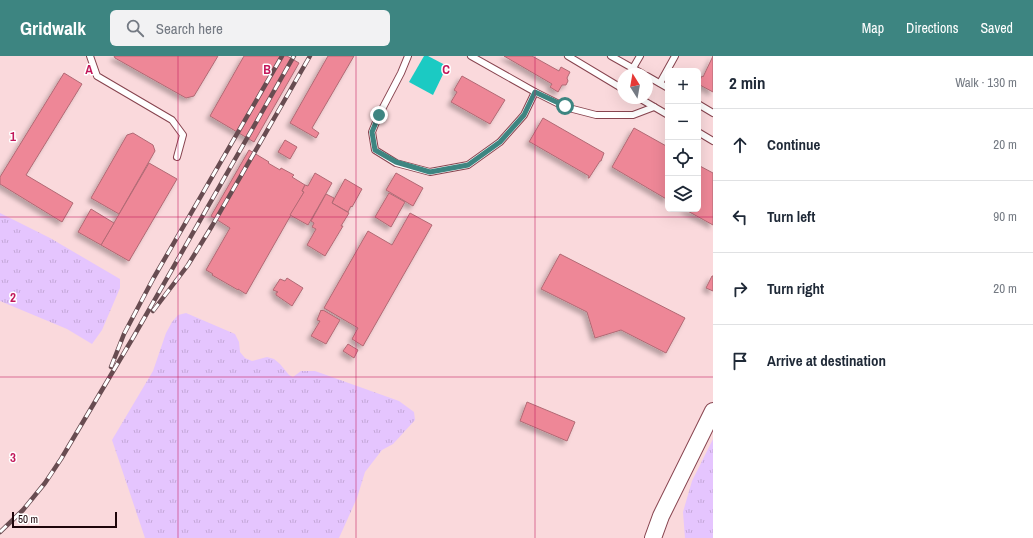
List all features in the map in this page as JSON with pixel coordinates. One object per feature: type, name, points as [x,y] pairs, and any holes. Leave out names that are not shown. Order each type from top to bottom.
[{"type":"street","points":[[653,538],[661,516],[713,411]]},
{"type":"lane","points":[[90,56],[98,76],[172,120],[184,134],[177,157]]},
{"type":"lane","points":[[408,56],[372,132],[375,150],[396,162],[430,172],[468,165],[500,142],[524,115],[535,92]]},
{"type":"lane","points":[[471,56],[535,92],[565,106],[596,115],[634,116],[654,107]]},
{"type":"lane","points":[[568,56],[617,85]]},
{"type":"lane","points":[[611,56],[633,68],[640,56]]},
{"type":"lane","points":[[660,83],[675,56]]},
{"type":"lane","points":[[653,79],[665,86]]},
{"type":"lane","points":[[649,104],[665,113]]},
{"type":"lane","points":[[701,106],[713,113]]},
{"type":"lane","points":[[701,134],[713,141]]},
{"type":"green space","points":[[0,213],[50,238],[120,279],[120,288],[102,330],[92,344],[67,329],[0,301]]},
{"type":"green space","points":[[186,313],[235,334],[239,342],[240,352],[245,358],[252,361],[267,357],[274,359],[289,375],[293,377],[301,371],[315,371],[399,401],[414,412],[415,420],[393,444],[382,450],[365,472],[357,498],[339,538],[145,538],[112,440],[153,371],[166,333],[172,322],[178,315]]},
{"type":"green space","points":[[713,439],[713,538],[685,538],[683,512],[692,481]]},
{"type":"water","points":[[424,56],[428,56],[447,66],[433,95],[409,82]]},
{"type":"building","points":[[114,56],[218,56],[194,96],[186,98],[115,58]]},
{"type":"building","points":[[244,56],[287,56],[299,63],[254,142],[210,116]]},
{"type":"building","points":[[328,56],[354,56],[312,128],[319,133],[316,138],[290,123]]},
{"type":"building","points":[[504,56],[532,56],[559,71],[561,67],[570,72],[567,78],[568,81],[566,85],[562,85],[558,92],[550,87],[552,84]]},
{"type":"building","points":[[713,56],[713,92],[701,86],[701,78],[702,76],[703,77]]},
{"type":"building","points":[[64,73],[82,84],[26,175],[73,203],[62,222],[0,184],[0,177]]},
{"type":"building","points":[[462,76],[505,100],[490,124],[451,102],[457,92],[454,90]]},
{"type":"building","points":[[543,118],[604,153],[601,161],[589,178],[589,176],[529,142]]},
{"type":"building","points":[[634,128],[665,145],[665,198],[612,167]]},
{"type":"building","points":[[133,133],[153,145],[155,151],[119,214],[91,198],[127,135]]},
{"type":"building","points":[[285,140],[297,147],[290,159],[278,152]]},
{"type":"building","points":[[249,150],[280,170],[281,168],[294,175],[292,177],[305,185],[302,191],[304,192],[246,294],[212,275],[213,274],[206,270],[230,228],[211,216]]},
{"type":"building","points":[[149,163],[177,179],[129,261],[101,245]]},
{"type":"building","points":[[701,167],[713,173],[713,225],[689,212],[701,212]]},
{"type":"building","points":[[315,173],[332,183],[308,225],[290,215],[304,192],[302,191],[305,185],[308,186]]},
{"type":"building","points":[[396,173],[423,188],[413,206],[386,190]]},
{"type":"building","points":[[345,179],[362,189],[348,212],[332,203]]},
{"type":"building","points":[[389,193],[405,202],[391,227],[375,217]]},
{"type":"building","points":[[326,194],[334,198],[332,203],[349,213],[325,256],[307,245],[316,229],[312,227],[314,223],[311,221]]},
{"type":"building","points":[[91,209],[114,223],[101,245],[78,232]]},
{"type":"building","points":[[410,213],[432,225],[363,346],[352,339],[358,328],[324,308],[368,231],[392,245]]},
{"type":"building","points":[[560,254],[685,318],[666,353],[621,330],[595,338],[587,312],[541,289]]},
{"type":"building","points":[[713,276],[713,291],[706,288]]},
{"type":"building","points":[[287,278],[303,288],[292,306],[276,295],[278,292],[273,290],[280,279],[285,281]]},
{"type":"building","points":[[321,310],[340,320],[326,344],[311,336],[320,321],[317,320]]},
{"type":"building","points":[[348,344],[358,350],[354,358],[343,351]]},
{"type":"building","points":[[527,402],[575,422],[567,441],[520,421]]},
{"type":"railway","points":[[111,367],[124,334],[153,279],[282,56]]},
{"type":"railway","points":[[0,532],[23,510],[45,483],[61,459],[134,336],[294,56]]},
{"type":"railway","points":[[153,311],[188,265],[310,56]]},
{"type":"route","points":[[379,115],[372,132],[375,150],[396,162],[430,172],[468,165],[500,142],[524,115],[535,92],[565,106]]}]
